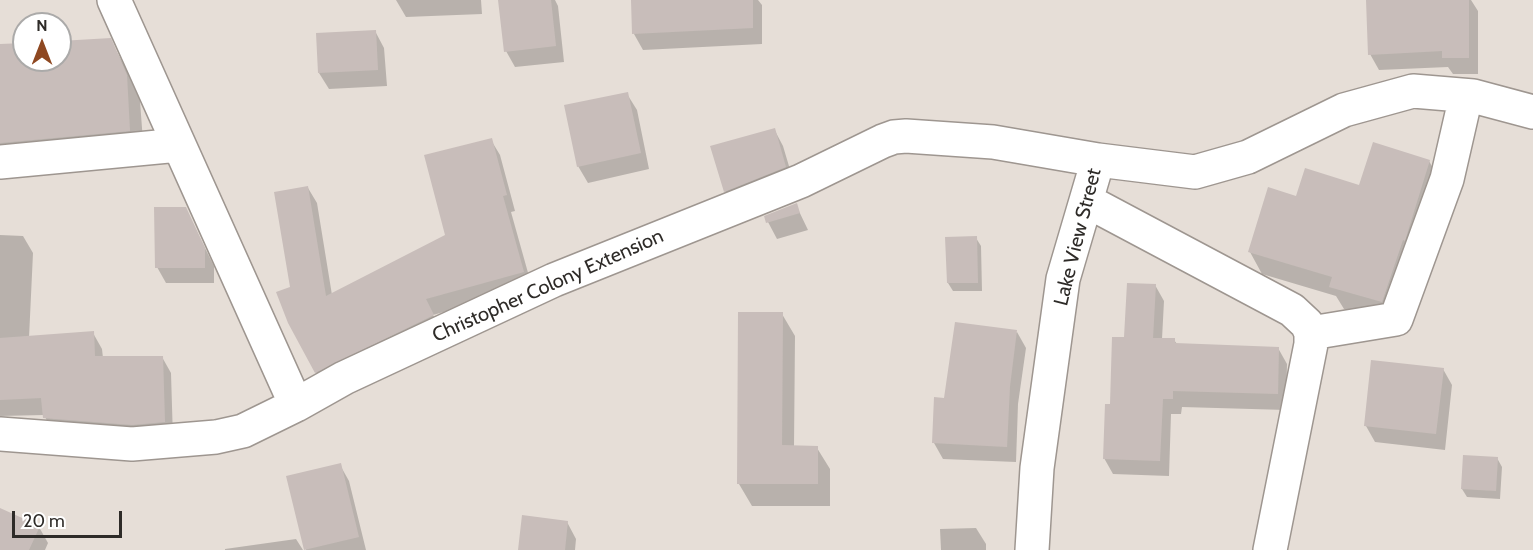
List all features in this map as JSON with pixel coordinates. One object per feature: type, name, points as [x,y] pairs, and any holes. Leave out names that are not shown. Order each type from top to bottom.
[{"type":"street","points":[[114,0],[296,405]]},
{"type":"street","name":"Lake View Street","points":[[1032,550],[1037,468],[1063,279],[1098,160],[1195,172],[1248,157],[1344,110],[1413,91],[1473,96],[1533,112]]},
{"type":"street","points":[[1311,333],[1396,319],[1447,179],[1466,96]]},
{"type":"street","name":"Christopher Colony Extension","points":[[0,434],[132,444],[208,438],[243,431],[344,378],[554,280],[801,181],[894,137],[993,142],[1098,160]]},
{"type":"street","points":[[0,162],[178,145]]},
{"type":"street","points":[[1087,201],[1292,310],[1307,324],[1311,333],[1269,550]]},
{"type":"building","points":[[498,0],[551,0],[556,46],[504,52]]},
{"type":"building","points":[[631,0],[753,0],[753,28],[632,34]]},
{"type":"building","points":[[1366,0],[1469,0],[1469,58],[1442,58],[1442,51],[1368,55]]},
{"type":"building","points":[[376,30],[378,70],[318,73],[316,33]]},
{"type":"building","points":[[111,38],[127,75],[130,131],[0,143],[0,44],[12,44],[12,72],[72,72],[72,40]]},
{"type":"building","points":[[628,92],[641,153],[577,167],[564,105]]},
{"type":"building","points":[[775,128],[786,167],[724,192],[710,146]]},
{"type":"building","points":[[492,138],[507,195],[503,196],[524,272],[426,299],[434,315],[315,373],[288,323],[276,292],[290,287],[274,192],[308,186],[326,296],[445,235],[424,155]]},
{"type":"building","points":[[1373,142],[1430,160],[1405,241],[1403,240],[1382,302],[1329,287],[1332,277],[1248,252],[1268,187],[1296,196],[1305,168],[1359,185]]},
{"type":"building","points":[[797,203],[800,213],[766,223],[764,216]]},
{"type":"building","points":[[154,207],[186,207],[205,248],[205,268],[155,268]]},
{"type":"building","points":[[977,236],[978,283],[947,283],[945,237]]},
{"type":"building","points":[[1127,283],[1156,284],[1153,338],[1175,338],[1175,343],[1279,347],[1278,394],[1173,391],[1173,399],[1163,399],[1160,461],[1103,459],[1105,404],[1110,404],[1112,337],[1124,337]]},
{"type":"building","points":[[738,312],[783,312],[782,445],[818,446],[818,484],[737,484]]},
{"type":"building","points":[[955,322],[1017,330],[1010,386],[1007,447],[932,443],[934,397],[944,398]]},
{"type":"building","points":[[94,331],[95,356],[163,356],[165,422],[132,425],[43,418],[41,398],[0,400],[0,338]]},
{"type":"building","points":[[1371,360],[1444,368],[1436,434],[1364,426]]},
{"type":"building","points":[[1463,455],[1498,457],[1496,491],[1461,489]]},
{"type":"building","points":[[341,463],[359,537],[304,550],[286,476]]},
{"type":"building","points":[[0,508],[40,526],[29,550],[0,550]]},
{"type":"building","points":[[522,515],[568,521],[565,550],[518,550]]}]
